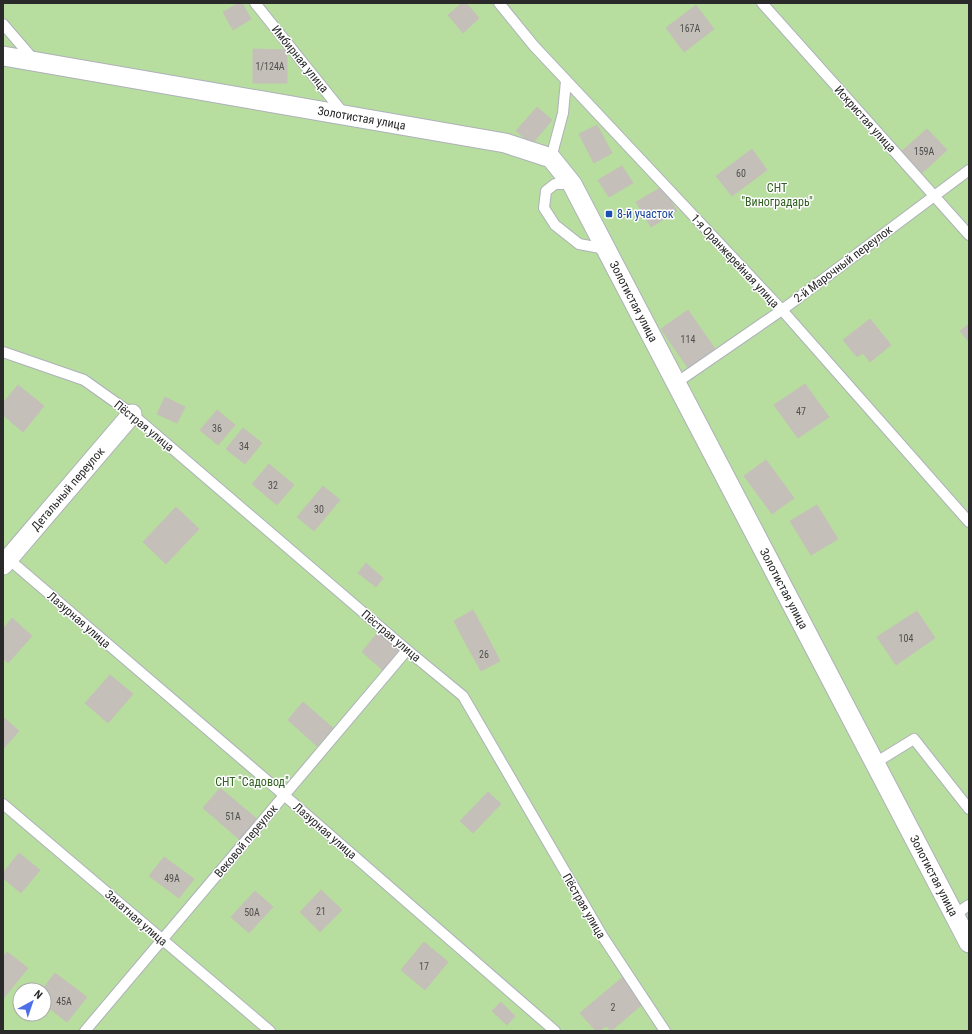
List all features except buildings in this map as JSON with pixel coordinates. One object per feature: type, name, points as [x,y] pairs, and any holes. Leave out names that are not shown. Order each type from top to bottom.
[{"type":"street","name":"Золотистая улица","points":[[3,56],[505,143],[551,158],[572,184],[875,763],[962,910],[969,943]]},
{"type":"street","name":"Детальный переулок","points":[[5,559],[132,414]]},
{"type":"lane","name":"Имбирная улица","points":[[255,3],[345,115]]},
{"type":"lane","name":"1-я Оранжерейная улица","points":[[499,3],[534,46],[782,310],[969,522]]},
{"type":"lane","name":"Искристая улица","points":[[762,3],[969,235]]},
{"type":"lane","points":[[3,24],[36,62]]},
{"type":"lane","points":[[551,158],[563,113],[566,80]]},
{"type":"lane","name":"2-й Марочный переулок","points":[[676,383],[782,310],[969,170]]},
{"type":"lane","points":[[572,184],[555,184],[546,191],[544,208],[555,225],[579,244],[606,249]]},
{"type":"lane","name":"Пёстрая улица","points":[[3,352],[84,380],[132,414],[407,650],[463,696],[603,937],[665,1031]]},
{"type":"lane","name":"Лазурная улица","points":[[5,559],[284,795],[548,1029]]},
{"type":"lane","name":"Вековой переулок","points":[[85,1031],[407,650]]},
{"type":"lane","points":[[875,763],[914,739],[969,809]]},
{"type":"lane","name":"Закатная улица","points":[[3,804],[270,1031]]},
{"type":"green space","points":[[3,3],[969,3],[969,1031],[3,1031]]},
{"type":"place","name":"8-й участок","points":[[609,214]]},
{"type":"park label","name":"СНТ \"Виноградарь\"","points":[[777,195]]},
{"type":"park label","name":"СНТ \"Садовод\"","points":[[252,782]]}]
